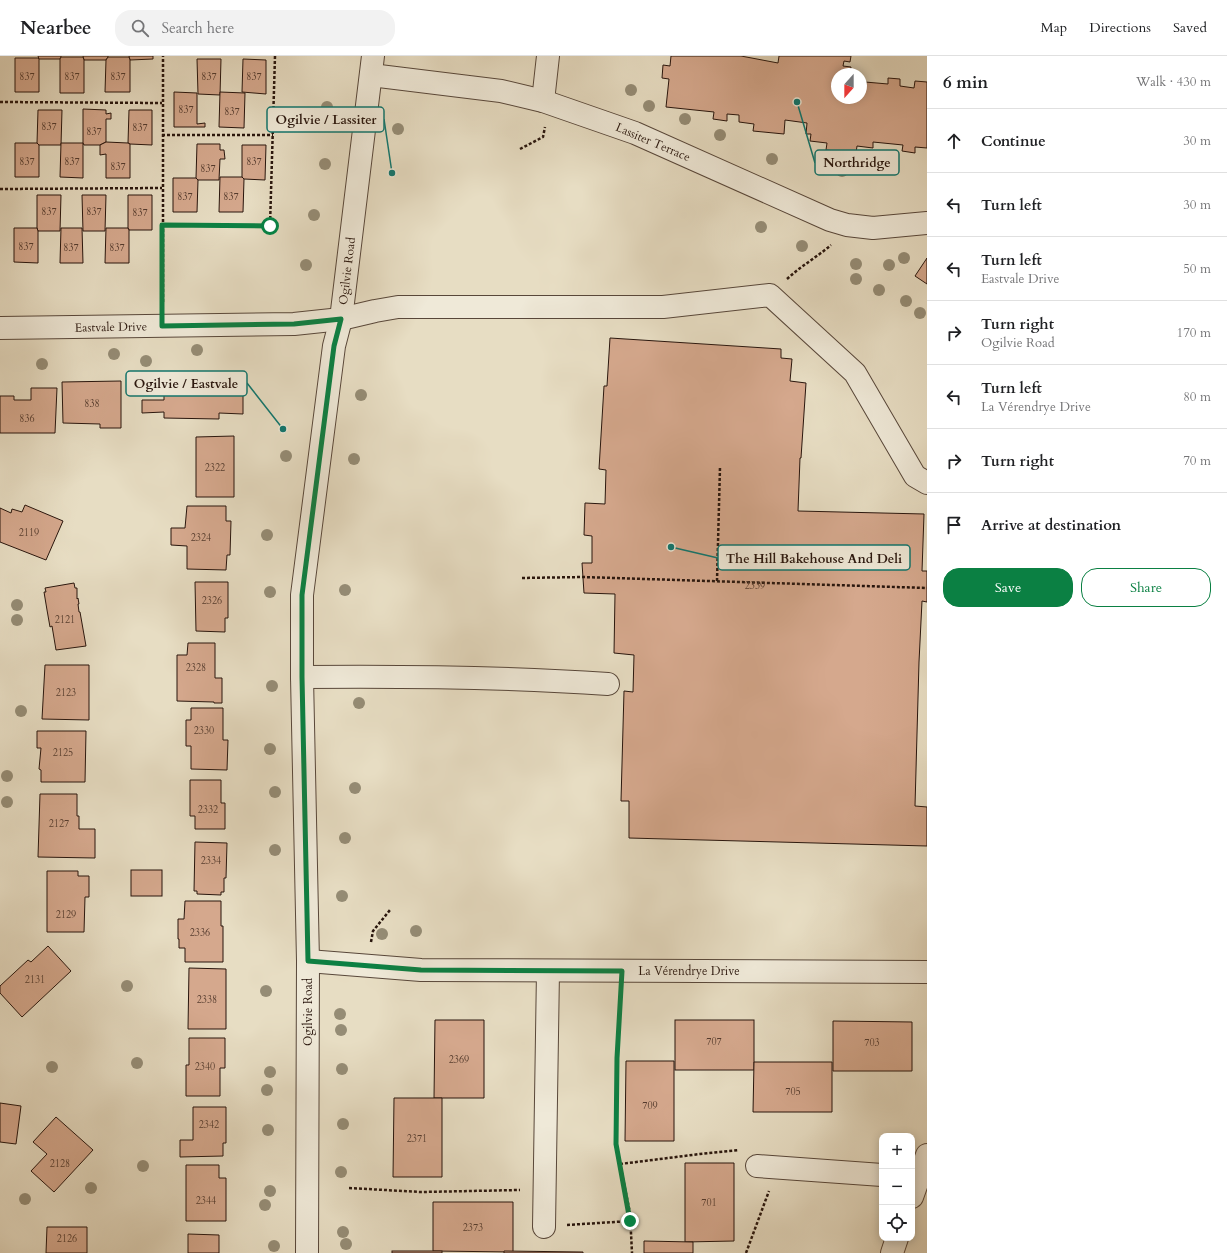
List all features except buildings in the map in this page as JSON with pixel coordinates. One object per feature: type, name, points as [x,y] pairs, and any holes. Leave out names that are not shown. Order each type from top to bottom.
[{"type":"street","points":[[547,102],[548,56]]},
{"type":"street","name":"Lassiter Terrace","points":[[372,65],[501,90],[547,102],[636,133],[830,220],[847,225],[873,228],[927,223]]},
{"type":"street","name":"Ogilvie Road","points":[[307,1253],[308,961],[302,677],[302,595],[334,346],[341,319],[372,65]]},
{"type":"street","points":[[770,295],[854,373],[915,476],[927,483]]},
{"type":"street","name":"Eastvale Drive","points":[[0,328],[294,324],[341,319],[375,311],[398,308],[663,307],[770,295]]},
{"type":"street","points":[[302,677],[350,676],[535,679],[608,684]]},
{"type":"street","name":"La Vérendrye Drive","points":[[308,961],[421,970],[927,972]]},
{"type":"street","points":[[544,1227],[548,971]]},
{"type":"street","points":[[915,1182],[927,1155]]},
{"type":"street","points":[[757,1166],[879,1175]]},
{"type":"street","points":[[892,1253],[896,1241]]},
{"type":"path","points":[[162,326],[163,56]]},
{"type":"path","points":[[162,225],[270,226],[275,56]]},
{"type":"path","points":[[0,102],[162,103]]},
{"type":"path","points":[[520,149],[543,137],[547,102]]},
{"type":"path","points":[[162,135],[273,135]]},
{"type":"path","points":[[0,189],[162,188]]},
{"type":"path","points":[[770,295],[801,267],[819,256],[836,241]]},
{"type":"path","points":[[717,581],[720,467]]},
{"type":"path","points":[[522,578],[583,577],[927,588]]},
{"type":"path","points":[[369,945],[373,932],[390,910]]},
{"type":"path","points":[[622,971],[617,1058],[616,1144],[630,1221],[632,1253]]},
{"type":"path","points":[[620,1164],[746,1150],[757,1166]]},
{"type":"path","points":[[746,1253],[778,1168]]},
{"type":"path","points":[[349,1188],[421,1192],[545,1190]]},
{"type":"path","points":[[544,1227],[630,1221]]},
{"type":"place","name":"Northridge","points":[[797,102]]},
{"type":"place","name":"Ogilvie / Lassiter","points":[[392,173]]},
{"type":"place","name":"Ogilvie / Eastvale","points":[[283,429]]},
{"type":"place","name":"The Hill Bakehouse And Deli","points":[[671,547]]},
{"type":"route","points":[[270,226],[162,225],[162,326],[294,324],[341,319],[334,346],[302,595],[302,677],[308,961],[421,970],[622,971],[617,1058],[616,1144],[630,1213],[630,1221]]}]
